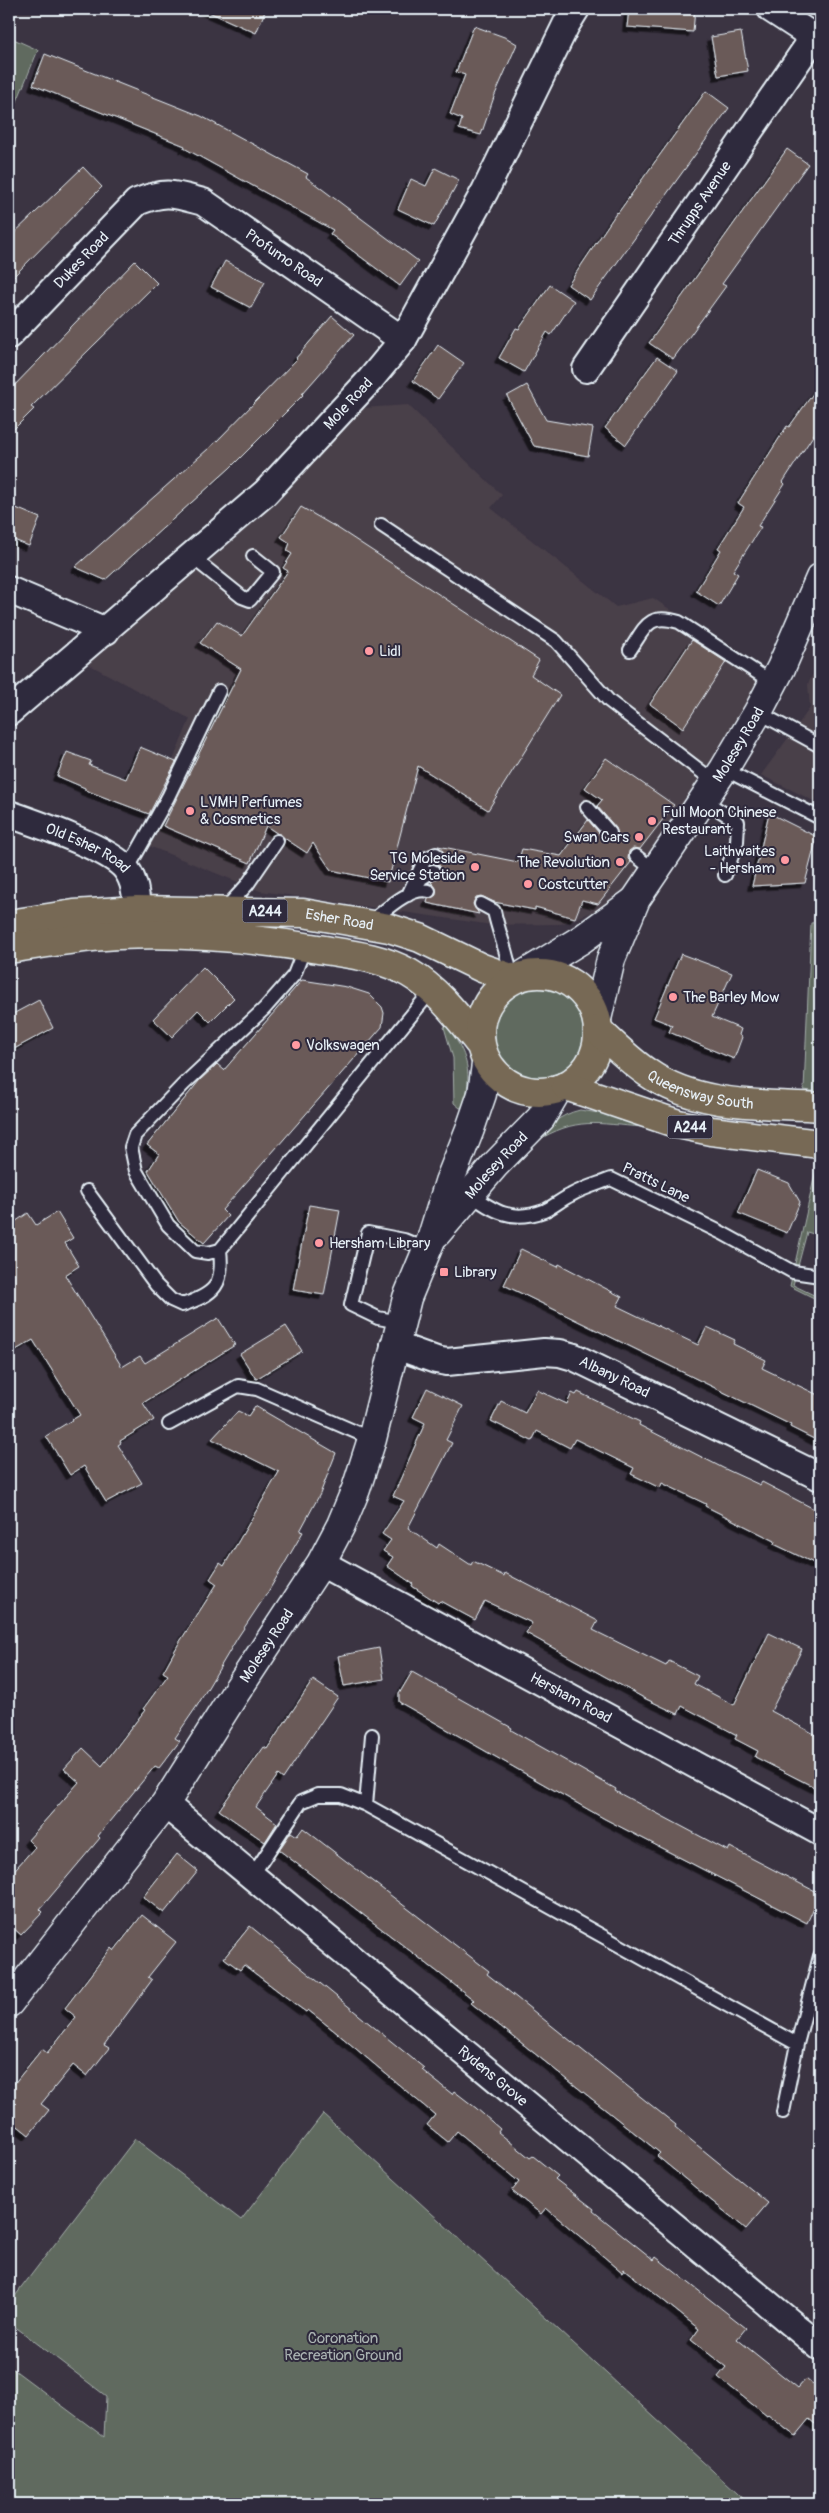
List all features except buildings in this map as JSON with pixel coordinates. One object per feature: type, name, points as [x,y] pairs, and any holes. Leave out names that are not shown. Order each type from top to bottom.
[{"type":"main road","name":"Esher Road","points":[[9,924],[74,914],[137,910],[224,910],[303,914],[368,923],[420,938],[482,968],[518,976]]},
{"type":"main road","name":"A244","points":[[9,949],[83,938],[147,935],[215,937],[305,946],[387,962],[410,973],[432,990],[482,1053]]},
{"type":"main road","points":[[543,974],[570,984],[590,1002],[598,1024],[597,1043],[590,1066],[577,1080],[562,1088],[541,1091],[522,1088],[497,1075],[482,1053],[482,1013],[488,1002],[518,976],[543,974]]},
{"type":"main road","name":"Queensway South","points":[[598,1024],[649,1075],[686,1090],[701,1095],[747,1104],[820,1106]]},
{"type":"main road","name":"A244","points":[[562,1088],[678,1124],[711,1131],[820,1144]]},
{"type":"street","name":"Mole Road","points":[[9,712],[114,633],[192,556],[265,493],[370,380],[403,340],[485,191],[566,25],[576,9]]},
{"type":"street","points":[[771,9],[817,39]]},
{"type":"street","name":"Thrupps Avenue","points":[[586,369],[817,39]]},
{"type":"street","name":"Profumo Road","points":[[158,193],[175,194],[203,202],[403,340]]},
{"type":"street","name":"Dukes Road","points":[[9,335],[137,202],[158,193]]},
{"type":"street","name":"Molesey Road","points":[[598,1024],[611,959],[636,899],[645,863],[714,784],[758,712],[773,683],[820,578]]},
{"type":"street","points":[[9,590],[114,633]]},
{"type":"street","name":"Old Esher Road","points":[[9,814],[106,854],[127,870],[136,891],[137,910]]},
{"type":"street","name":"Molesey Road","points":[[518,976],[601,926],[636,899]]},
{"type":"street","name":"Molesey Road","points":[[9,2003],[165,1804],[321,1563],[356,1490],[372,1439],[397,1334],[415,1275],[460,1188],[482,1094],[482,1053]]},
{"type":"street","name":"Molesey Road","points":[[460,1188],[541,1118],[562,1088]]},
{"type":"street","name":"Albany Road","points":[[397,1334],[436,1360],[447,1362],[560,1352],[574,1357],[820,1477]]},
{"type":"street","name":"Hersham Road","points":[[321,1563],[820,1832]]},
{"type":"street","name":"Rydens Grove","points":[[165,1804],[820,2347]]},
{"type":"lane","points":[[381,525],[556,641],[609,701],[714,784],[738,822],[737,842],[724,875]]},
{"type":"lane","points":[[192,556],[242,598],[250,600],[273,572],[252,556]]},
{"type":"lane","points":[[630,650],[652,620],[662,617],[679,622],[773,683]]},
{"type":"lane","points":[[127,870],[168,797],[219,690]]},
{"type":"lane","points":[[758,712],[820,746]]},
{"type":"lane","points":[[714,784],[820,818]]},
{"type":"lane","points":[[587,807],[610,833]]},
{"type":"lane","points":[[224,910],[247,885],[277,841]]},
{"type":"lane","points":[[408,895],[425,859],[436,854]]},
{"type":"lane","points":[[408,895],[422,878],[434,871]]},
{"type":"lane","points":[[368,923],[408,895],[422,890],[429,891]]},
{"type":"lane","points":[[489,905],[499,934],[518,976]]},
{"type":"lane","points":[[305,946],[294,975],[264,1009],[184,1084],[135,1135],[131,1147],[136,1171],[168,1225],[195,1251],[208,1253],[220,1250],[432,990]]},
{"type":"lane","name":"Pratts Lane","points":[[460,1188],[486,1207],[514,1216],[530,1215],[545,1210],[571,1194],[611,1179],[722,1233],[793,1272],[820,1276]]},
{"type":"lane","points":[[87,1191],[156,1285],[171,1300],[182,1305],[193,1301],[215,1287],[220,1280],[220,1250]]},
{"type":"lane","points":[[397,1334],[378,1318],[351,1305],[368,1234],[429,1245]]},
{"type":"lane","points":[[169,1424],[238,1386],[257,1389],[372,1439]]},
{"type":"lane","points":[[366,1805],[372,1735]]},
{"type":"lane","points":[[252,1876],[301,1802],[318,1795],[341,1795],[366,1805],[797,2044]]},
{"type":"lane","points":[[782,2112],[797,2044],[820,1956]]},
{"type":"shaded area","points":[[408,405],[502,495],[491,508],[616,607],[653,598],[766,674],[686,809],[621,901],[561,924],[492,925],[260,891],[139,842],[190,719],[88,664],[179,584],[362,408]]},
{"type":"shaded area","points":[[820,659],[820,804],[761,775],[810,708],[808,684]]},
{"type":"green space","points":[[9,37],[38,50],[9,121]]},
{"type":"green space","points":[[820,922],[820,1092],[804,1090],[811,923]]},
{"type":"green space","points":[[539,988],[556,991],[571,1001],[581,1016],[584,1033],[581,1050],[571,1065],[556,1075],[539,1078],[522,1075],[507,1065],[497,1050],[494,1033],[497,1016],[507,1001],[522,991]]},
{"type":"green space","points":[[446,1026],[464,1055],[468,1074],[466,1095],[463,1107],[460,1108],[454,1103],[453,1058],[444,1027]]},
{"type":"green space","points":[[580,1110],[617,1116],[643,1127],[599,1124],[575,1125],[563,1128],[535,1142],[554,1122]]},
{"type":"green space","points":[[817,1165],[820,1165],[820,1236],[807,1232],[793,1285],[820,1298],[820,1301],[790,1286]]},
{"type":"green space","name":"Coronation Recreation Ground","points":[[323,2114],[749,2504],[9,2504],[9,2366],[104,2437],[106,2396],[9,2322],[9,2304],[135,2139],[241,2220]]},
{"type":"place","name":"Lidl","points":[[369,651]]},
{"type":"place","name":"LVMH Perfumes & Cosmetics","points":[[190,811]]},
{"type":"place","name":"Full Moon Chinese Restaurant","points":[[652,821]]},
{"type":"place","name":"Swan Cars","points":[[639,837]]},
{"type":"place","name":"Laithwaites - Hersham","points":[[785,860]]},
{"type":"place","name":"The Revolution","points":[[620,862]]},
{"type":"place","name":"TG Moleside Service Station","points":[[475,867]]},
{"type":"place","name":"Costcutter","points":[[528,884]]},
{"type":"place","name":"The Barley Mow","points":[[673,997]]},
{"type":"place","name":"Volkswagen","points":[[296,1045]]},
{"type":"place","name":"Hersham Library","points":[[319,1243]]},
{"type":"place","name":"Library","points":[[444,1272]]}]
